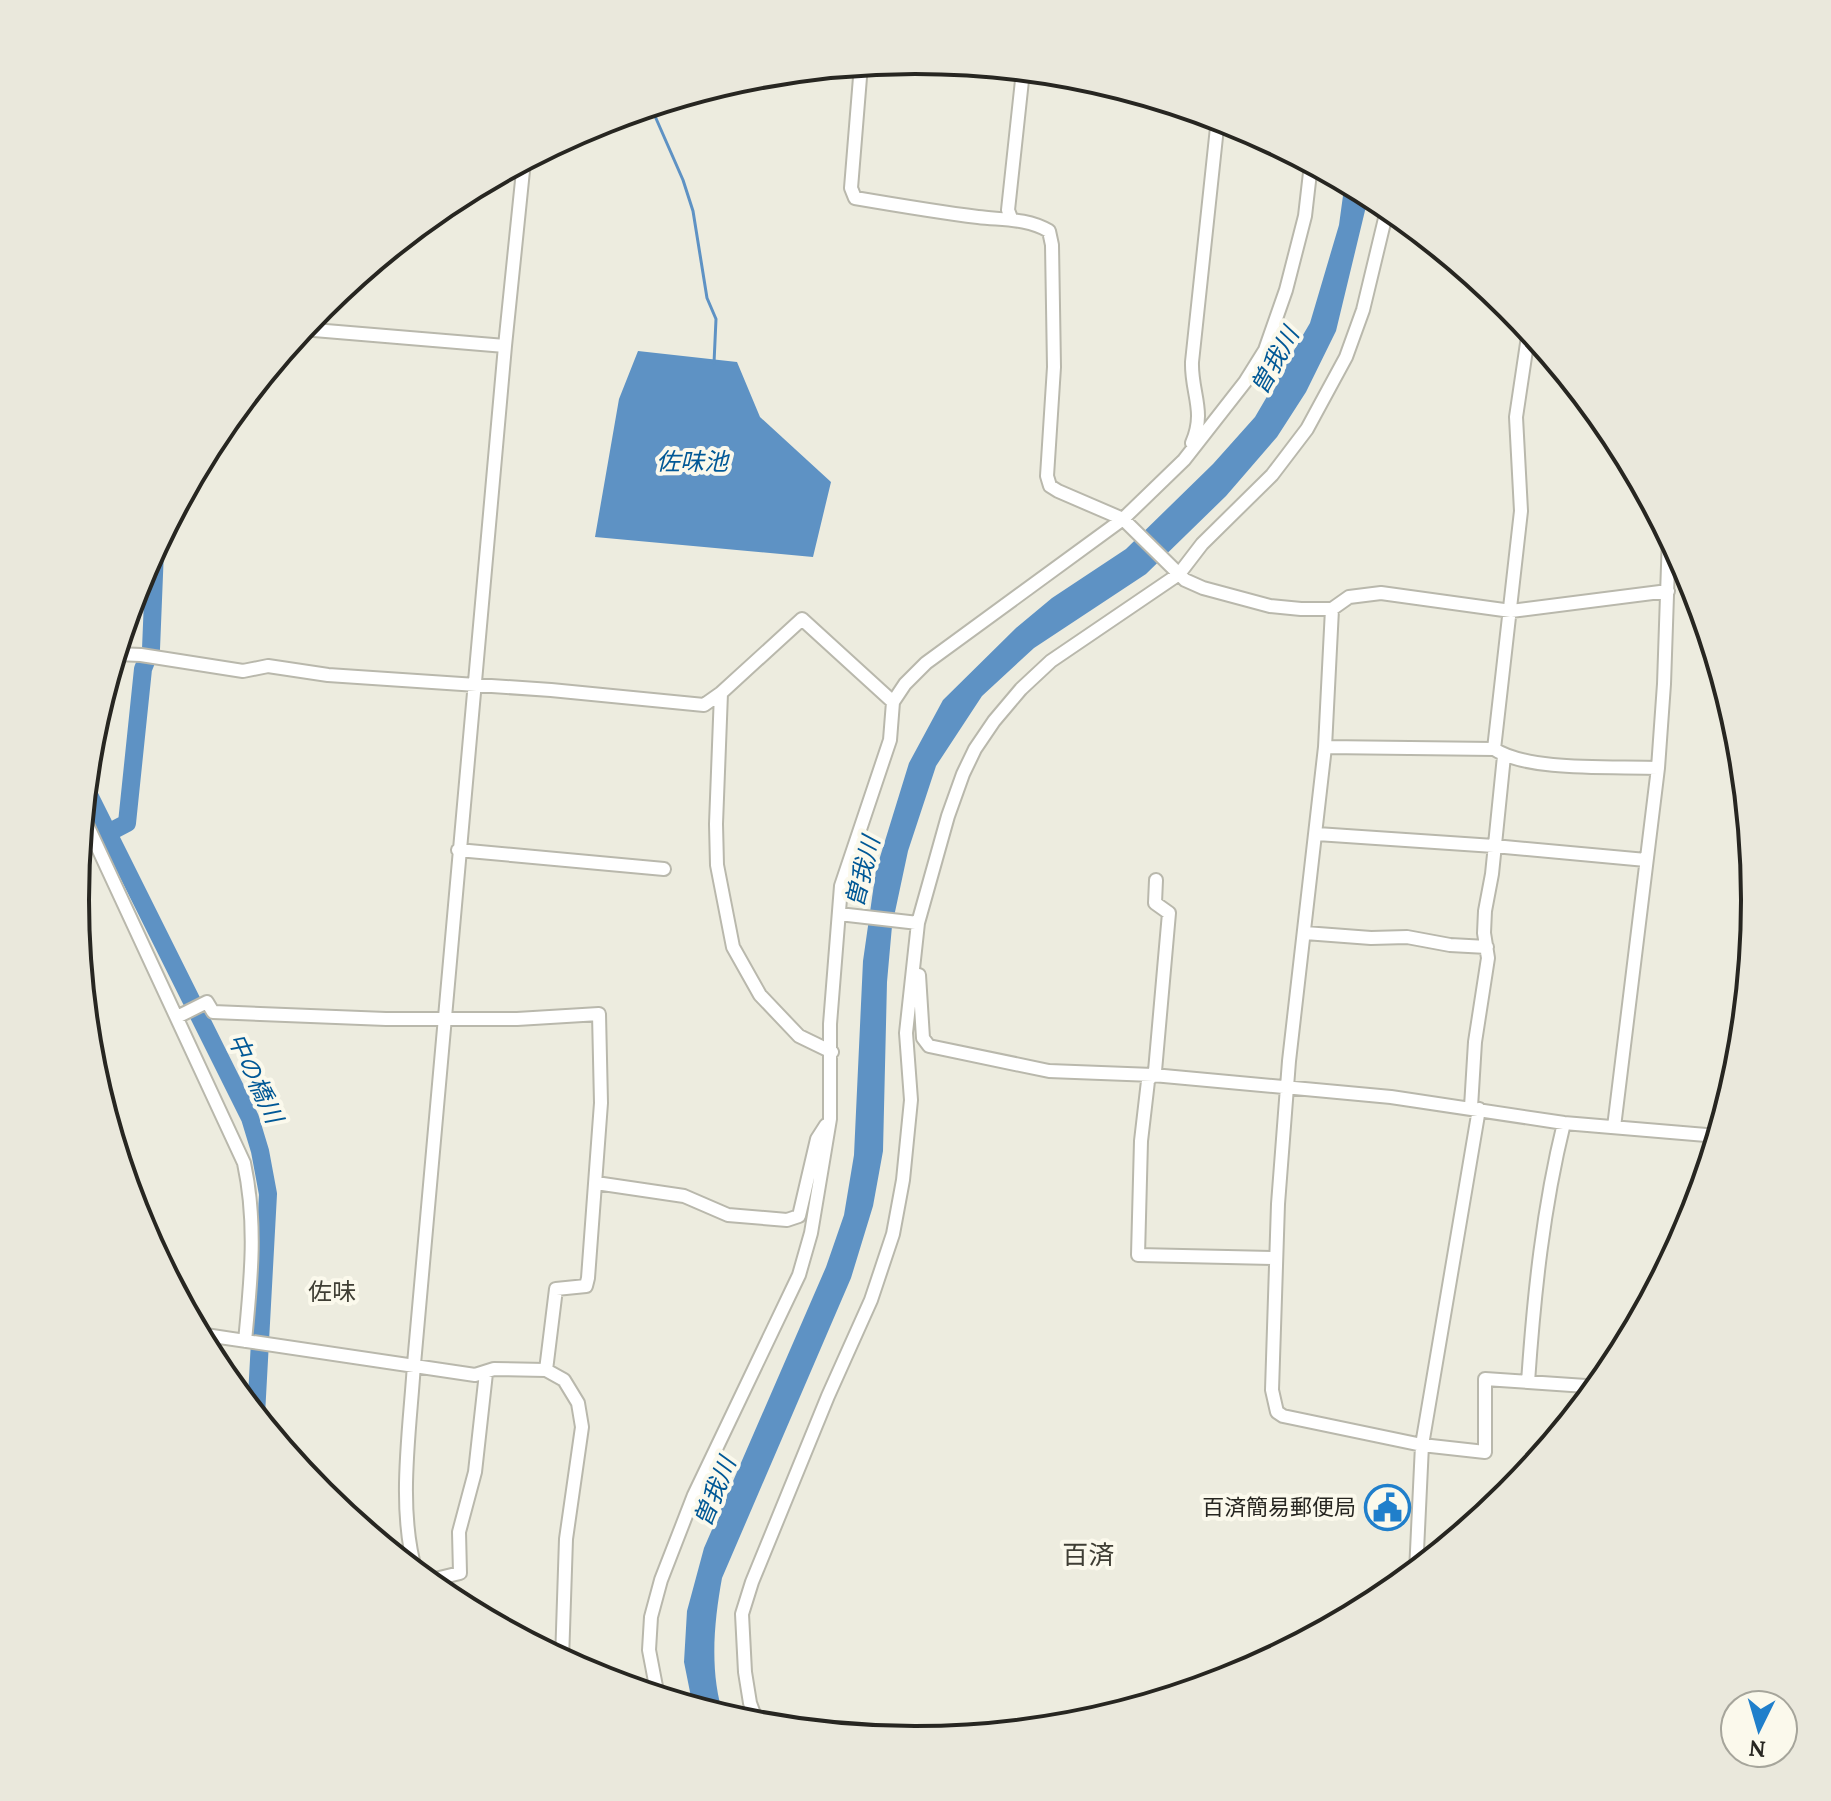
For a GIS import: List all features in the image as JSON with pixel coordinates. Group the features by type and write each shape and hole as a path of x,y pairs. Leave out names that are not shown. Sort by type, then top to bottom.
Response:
{"street":[{"path":"860,76 851,188 855,198 977,217 1011,218 1049,231 1052,245 1054,367 1047,476 1050,486 1125,520 1185,580 1270,606 1301,609 1332,609 1349,597 1381,593 1511,611 1668,591"},
{"path":"1011,218 1008,210 1022,81"},
{"path":"1184,460 1199,422 1191,375 1217,131"},
{"path":"411,1555 406,1513 414,1364 473,685 523,174"},
{"path":"655,1684 649,1650 651,1617 661,1580 702,1479 799,1275 811,1233 830,1119 830,1024 843,914 841,886 890,740 893,702 905,684 938,653 1125,520 1184,460 1245,382 1265,350 1286,290 1305,216 1310,175"},
{"path":"1385,220 1359,322 1346,357 1322,405 1272,475 1175,571 1051,661 1021,689 975,749 948,816 915,922 923,1038 929,1046 1049,1071 1153,1075 1391,1097 1564,1123 1708,1135"},
{"path":"318,330 505,346"},
{"path":"1417,1558 1422,1445 1475,1108 1475,1042 1488,958 1485,911 1494,846 1499,752 1521,511 1516,417 1527,345"},
{"path":"1614,1127 1658,768 1669,561"},
{"path":"1332,609 1325,747 1287,1089 1275,1258 1272,1390 1277,1412 1283,1416 1422,1445 1485,1452 1485,1379 1584,1386"},
{"path":"127,654 243,671 268,666 328,675 704,705 802,619 893,702"},
{"path":"721,693 717,865 733,947 760,995 792,1029 799,1036 832,1052"},
{"path":"1325,747 1499,752 1555,765 1658,768"},
{"path":"1317,834 1646,860"},
{"path":"92,835 244,1163 253,1223 245,1341"},
{"path":"458,850 664,869"},
{"path":"1156,880 1155,903 1169,913 1153,1075 1148,1081 1141,1141 1138,1255 1275,1258"},
{"path":"843,914 915,922"},
{"path":"1305,933 1371,938 1407,937 1450,945 1487,947"},
{"path":"753,1711 745,1672 742,1614 752,1582 828,1396 871,1300 893,1234 903,1180 911,1100 906,1033 917,948"},
{"path":"178,1016 207,1002 213,1012 386,1019 517,1019 599,1014 601,1103 586,1286 556,1289 546,1370"},
{"path":"596,1183 684,1196 728,1215 787,1220 799,1216 817,1139 830,1119"},
{"path":"1528,1382 1533,1313 1551,1174 1564,1123"},
{"path":"214,1336 466,1374 486,1373 494,1369 546,1370 564,1380 578,1403 582,1427 566,1539 562,1648"},
{"path":"442,1577 460,1573 459,1532 477,1461 486,1373"}],"water":[{"path":"1343,194 1366,207 1336,331 1306,392 1277,437 1226,496 1146,574 1034,648 982,696 936,766 908,851 892,926 887,982 883,1151 873,1206 851,1278 722,1578 714,1648 720,1703 691,1696 684,1662 687,1611 704,1548 826,1267 844,1215 854,1155 863,961 876,870 909,763 943,700 1016,628 1052,598 1126,549 1213,464 1255,417 1310,323 1339,225"},
{"name":"佐味池","path":"638,351 737,362 760,417 831,482 813,557 595,537 619,399"}],"waterway":[{"path":"655,116 693,211 707,298 716,319 714,363"},
{"path":"106,834 127,823 143,669 151,649 154,580"},
{"name":"中の橋川","path":"95,807 250,1118 260,1151 268,1194 257,1400"}],"place":[{"name":"百済簡易郵便局","path":"1387,1507"}],"district":[{"name":"佐味","path":"332,1292"},
{"name":"百済","path":"1088,1555"}],"water label":[{"name":"曽我川","path":"1275,361"},
{"name":"曽我川","path":"863,872"},
{"name":"曽我川","path":"715,1492"}]}
